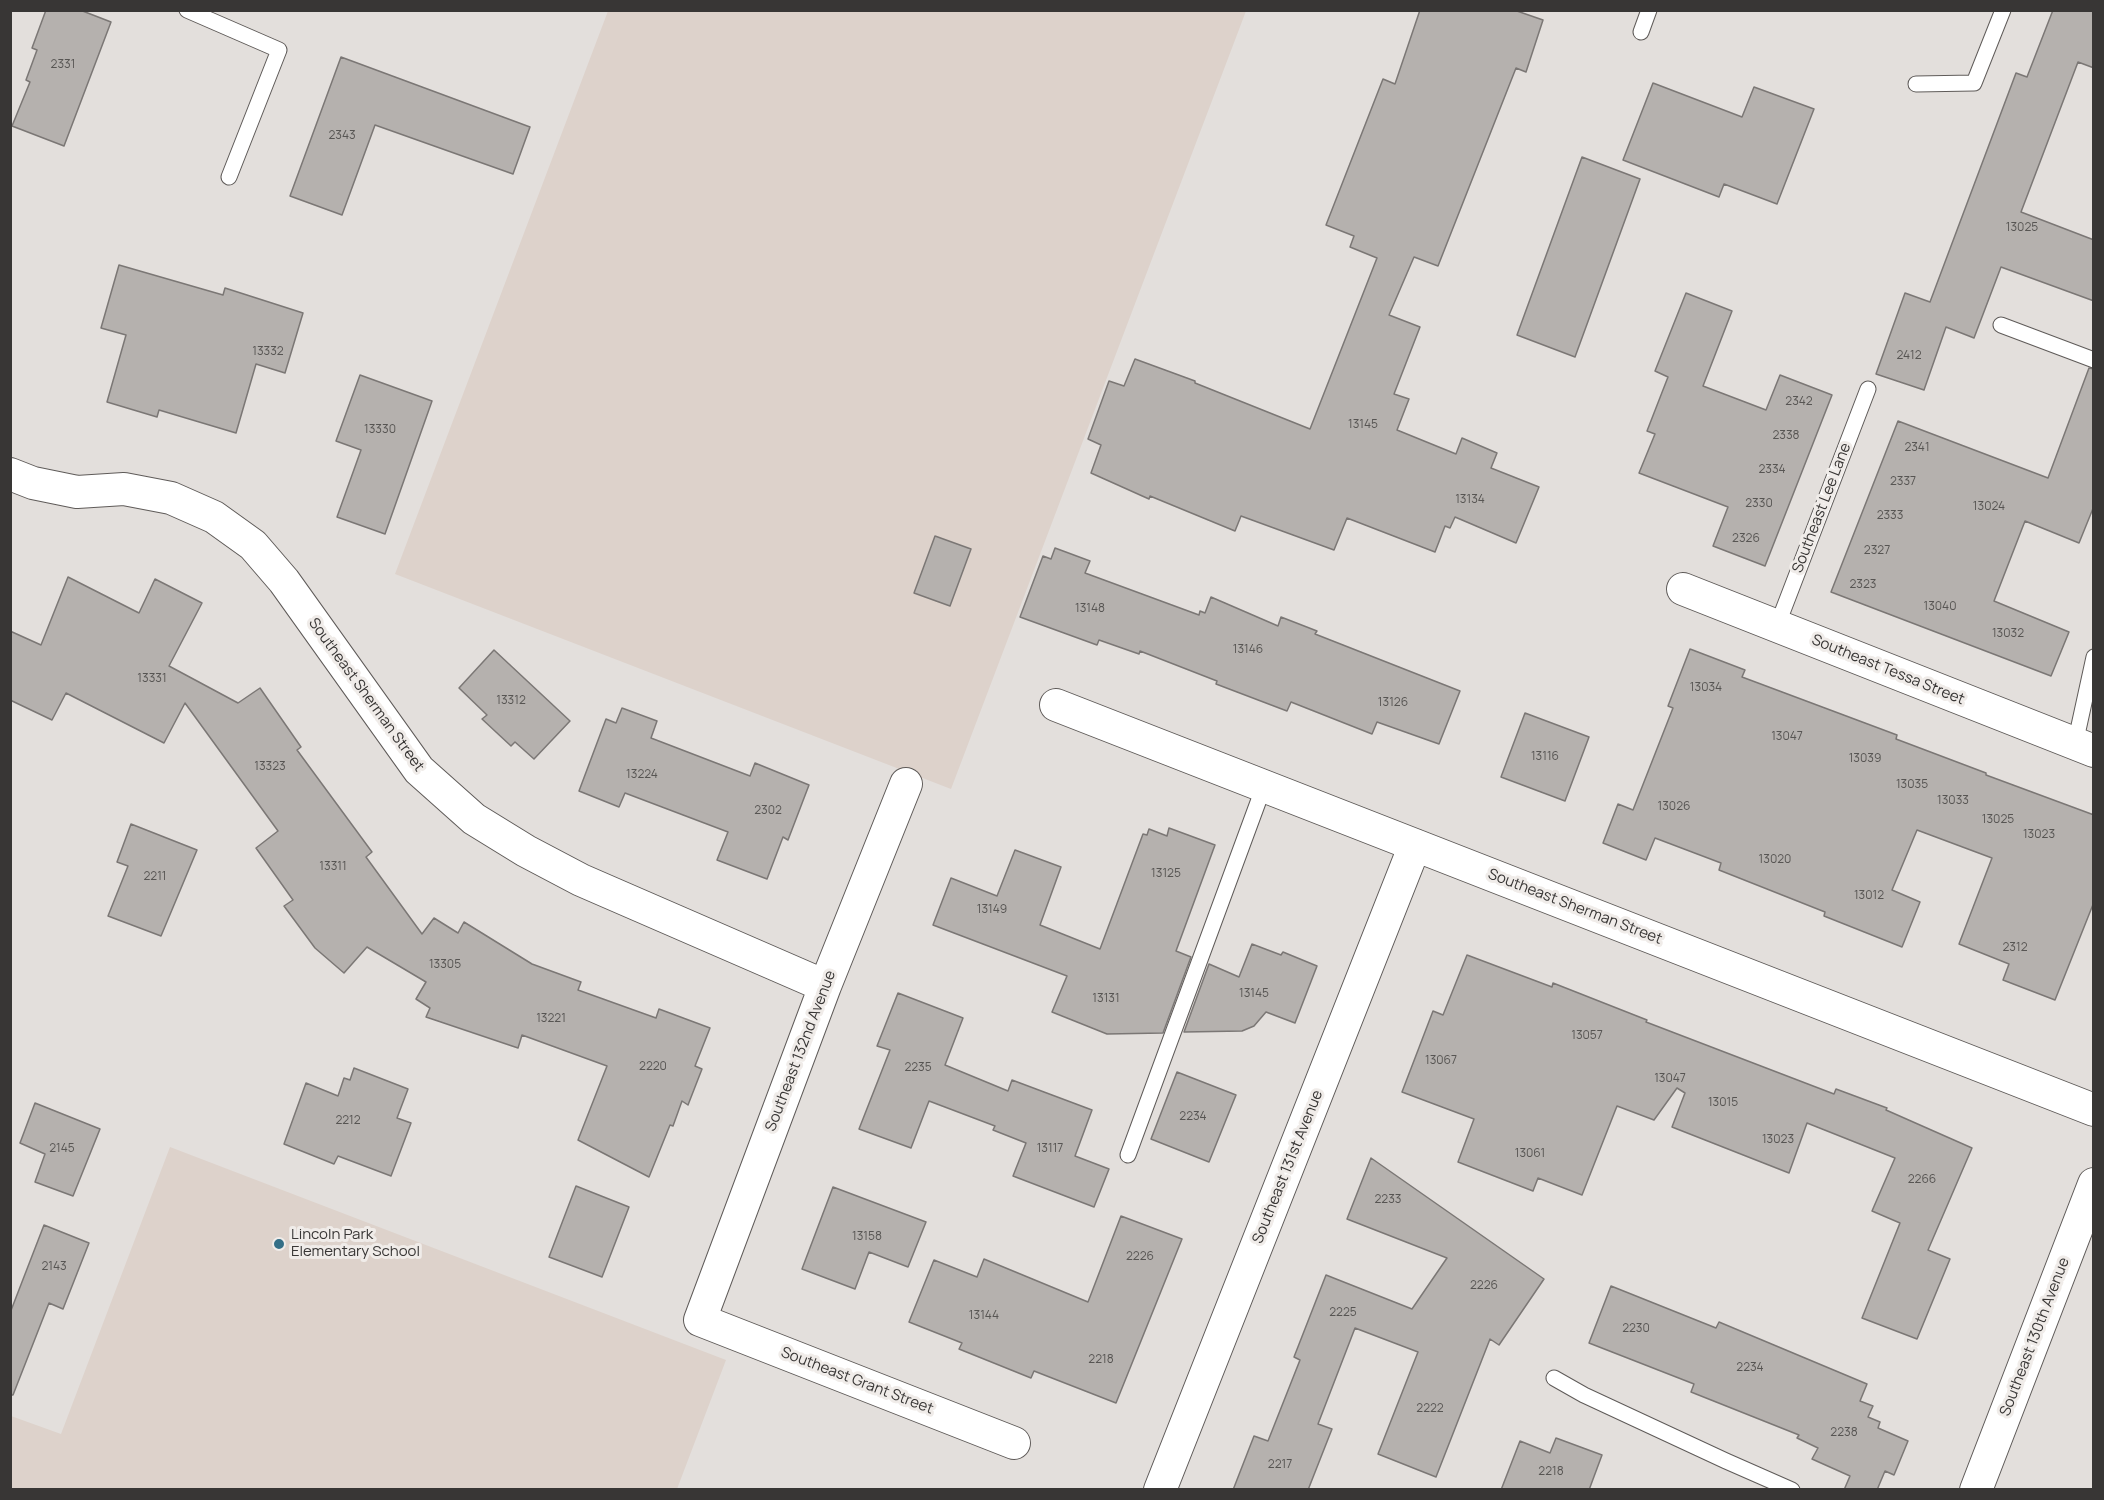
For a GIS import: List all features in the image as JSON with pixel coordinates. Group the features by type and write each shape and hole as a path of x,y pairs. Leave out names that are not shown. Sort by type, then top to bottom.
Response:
{"street":[{"name":"Southeast Sherman Street","path":"10,474 33,483 77,492 124,489 171,498 214,517 253,545 284,581 419,770 474,819 580,880 825,986"},
{"name":"Southeast Tessa Street","path":"1683,589 2084,748"},
{"name":"Southeast Sherman Street","path":"1056,705 2094,1110"},
{"name":"Southeast 132nd Avenue","path":"700,1320 825,986 906,783"},
{"name":"Southeast 131st Avenue","path":"1160,1490 1415,845"},
{"name":"Southeast 130th Avenue","path":"1976,1490 2094,1184"},
{"name":"Southeast Grant Street","path":"700,1320 1014,1443"}],"lane":[{"path":"187,10 279,50 229,177"},
{"path":"1641,32 1649,10"},
{"path":"1916,84 1974,83 2003,10"},
{"path":"2001,325 2094,360"},
{"name":"Southeast Lee Lane","path":"1777,626 1868,389"},
{"path":"2084,748 2094,657"},
{"path":"1128,1155 1264,786"},
{"path":"1554,1378 1665,1433 1791,1490"}],"shaded area":[{"path":"608,11 1246,11 951,789 395,574"},
{"name":"Lincoln Park Elementary School","path":"170,1147 726,1360 677,1489 11,1489 11,1416 61,1434"}],"building":[{"path":"46,10 80,10 111,22 64,146 12,126 30,82 26,80 37,50 32,48"},
{"path":"1420,10 1514,10 1543,20 1526,72 1516,68 1438,266 1414,257 1389,315 1420,327 1394,394 1409,399 1397,430 1456,454 1462,438 1497,453 1491,468 1539,487 1516,543 1455,517 1450,528 1445,526 1435,552 1347,518 1334,550 1241,516 1235,531 1150,496 1149,499 1091,473 1101,445 1088,439 1109,381 1124,386 1135,359 1195,381 1195,383 1310,429 1377,258 1350,247 1354,236 1326,225 1383,79 1395,84"},
{"path":"2053,10 2094,10 2094,68 2078,62 2021,212 2094,240 2094,301 2001,267 1974,338 1946,327 1924,390 1876,374 1905,293 1930,302 2016,73 2027,77"},
{"path":"341,57 530,127 513,174 375,125 342,215 290,196"},
{"path":"1653,83 1742,117 1754,87 1814,109 1777,204 1724,184 1719,197 1623,160"},
{"path":"1582,157 1640,179 1575,357 1517,335"},
{"path":"119,265 223,295 225,288 303,313 285,373 256,364 236,433 159,410 157,417 107,402 126,335 101,328"},
{"path":"1686,293 1732,311 1703,386 1766,410 1780,375 1832,395 1765,566 1713,546 1728,507 1639,473 1655,434 1647,431 1668,377 1655,371"},
{"path":"2089,368 2094,369 2094,506 2079,543 2025,521 1994,601 2069,632 2051,676 1831,592 1898,421 2048,478"},
{"path":"360,375 432,401 385,534 337,517 361,450 336,441"},
{"path":"935,536 971,549 950,606 914,593"},
{"path":"1055,548 1090,561 1085,573 1199,615 1200,611 1205,613 1211,597 1278,626 1281,617 1317,631 1315,634 1460,691 1439,744 1377,722 1372,734 1291,702 1287,711 1216,684 1217,681 1140,651 1139,654 1099,640 1097,645 1020,617 1043,556 1051,559"},
{"path":"68,577 139,613 155,579 202,603 169,666 238,703 260,688 301,747 297,750 372,852 366,857 422,934 434,918 458,933 464,922 532,964 581,982 578,990 656,1018 659,1009 710,1028 695,1066 702,1069 688,1105 682,1101 649,1177 578,1140 607,1066 522,1035 518,1048 426,1017 430,1008 416,999 426,982 367,947 344,973 315,948 284,906 293,900 256,848 278,831 185,703 164,743 66,693 52,720 10,700 10,631 41,645"},
{"path":"1690,649 1745,670 1742,677 1897,735 1896,739 2094,815 2094,902 2055,1000 2003,980 2009,964 1959,944 1992,858 1917,830 1892,890 1920,902 1902,947 1824,916 1825,912 1719,870 1721,863 1655,838 1646,860 1603,843 1618,804 1633,810 1673,708 1668,706"},
{"path":"494,650 570,721 534,759 515,742 511,746 482,719 487,715 459,688"},
{"path":"622,708 657,721 651,738 750,776 755,763 809,785 788,840 783,837 767,879 717,860 728,832 625,793 619,807 579,791 606,719 616,723"},
{"path":"1525,713 1589,737 1565,801 1501,777"},
{"path":"131,824 197,850 161,936 108,916 128,866 117,862"},
{"path":"1169,828 1215,845 1176,951 1191,957 1163,1033 1107,1034 1052,1012 1067,976 933,925 951,878 997,896 1015,850 1061,867 1040,925 1100,949 1143,834 1147,835 1149,829 1167,836"},
{"path":"1252,944 1281,955 1283,952 1317,966 1295,1023 1266,1012 1254,1026 1242,1031 1184,1032 1209,964 1239,977"},
{"path":"1467,955 1552,987 1553,983 1647,1020 1646,1022 1834,1094 1836,1089 1887,1108 1886,1110 1972,1148 1928,1250 1950,1259 1917,1339 1862,1318 1900,1223 1872,1211 1895,1158 1807,1123 1789,1173 1672,1127 1685,1093 1677,1088 1654,1120 1617,1106 1582,1195 1538,1178 1533,1191 1458,1162 1474,1119 1402,1092 1433,1011 1443,1015"},
{"path":"898,993 963,1018 945,1065 1008,1091 1012,1080 1092,1110 1075,1156 1109,1169 1094,1207 1013,1176 1026,1143 993,1130 995,1126 929,1101 911,1148 859,1129 890,1050 877,1046"},
{"path":"354,1068 408,1089 397,1118 411,1123 391,1176 338,1156 334,1164 284,1144 306,1083 338,1096 344,1078 350,1080"},
{"path":"1177,1072 1236,1095 1209,1162 1151,1139"},
{"path":"35,1103 100,1129 73,1196 35,1182 45,1154 20,1143"},
{"path":"1371,1158 1544,1279 1499,1345 1490,1339 1436,1477 1378,1454 1418,1352 1355,1328 1318,1424 1332,1429 1308,1490 1233,1490 1254,1436 1268,1441 1300,1360 1294,1357 1326,1275 1412,1309 1447,1258 1347,1219"},
{"path":"576,1186 629,1207 602,1277 549,1257"},
{"path":"833,1187 926,1222 908,1267 869,1252 855,1289 802,1269"},
{"path":"1121,1216 1182,1239 1116,1403 1034,1371 1031,1378 959,1349 962,1343 909,1322 934,1260 977,1277 984,1259 1088,1302"},
{"path":"44,1225 89,1243 63,1309 49,1303 13,1395 10,1395 10,1313"},
{"path":"1611,1286 1716,1328 1719,1322 1867,1384 1860,1401 1873,1406 1868,1417 1880,1422 1878,1428 1908,1441 1894,1475 1885,1471 1877,1490 1844,1490 1850,1476 1812,1459 1818,1448 1797,1438 1799,1435 1691,1392 1694,1384 1589,1343"},
{"path":"1556,1438 1602,1455 1589,1490 1501,1490 1520,1441 1550,1453"}],"place":[{"name":"Lincoln Park Elementary School","path":"279,1244"}]}
